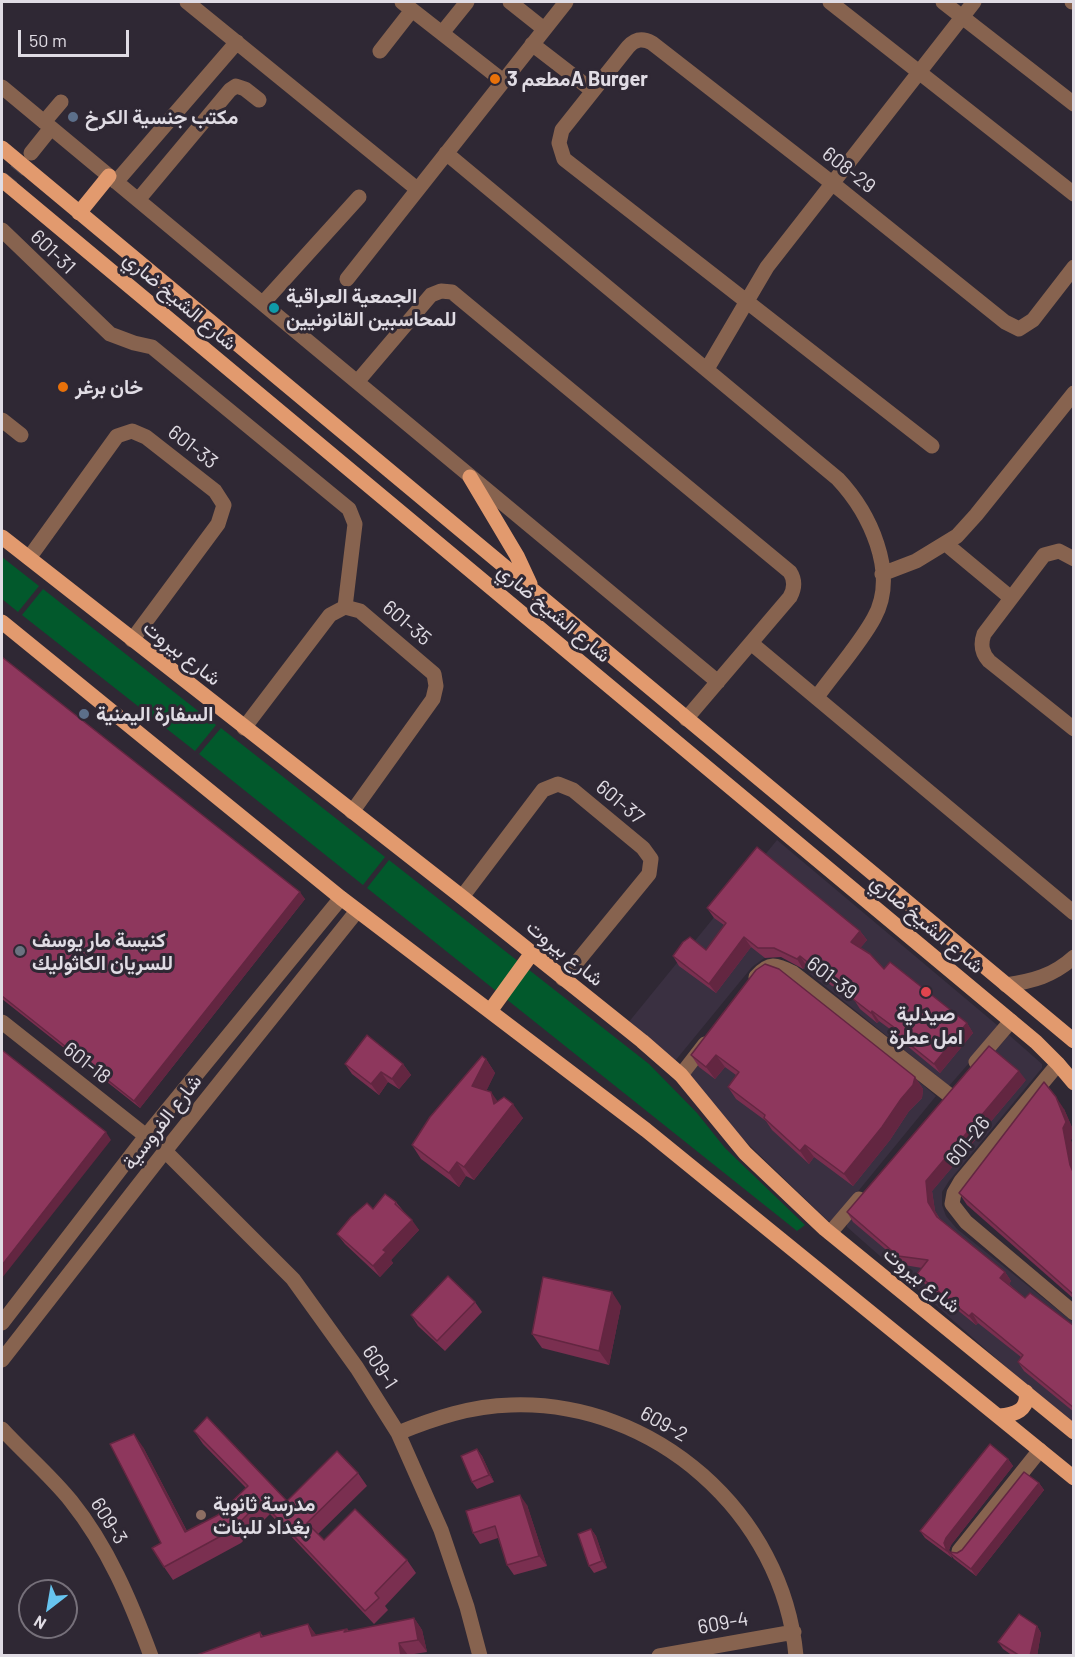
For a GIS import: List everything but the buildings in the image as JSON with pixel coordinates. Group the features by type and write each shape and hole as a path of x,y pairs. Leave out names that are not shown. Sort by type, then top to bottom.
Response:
{"main road":[{"name":"شارع الشيخ ضاري","path":"2,148 1074,1041"},
{"path":"79,213 113,179"},
{"name":"شارع الشيخ ضاري","path":"2,180 1011,1022 1059,1064 1074,1083"},
{"path":"470,477 517,556 532,590"},
{"name":"شارع بيروت","path":"2,537 462,897 681,1075 745,1153 830,1233 1074,1432"},
{"path":"2,622 357,911 646,1130 1074,1478"},
{"path":"490,1011 532,953"},
{"path":"999,1416 1020,1412 1027,1400 1026,1392"}],"street":[{"path":"187,2 417,189"},
{"path":"442,33 467,2"},
{"path":"510,2 544,29"},
{"path":"346,279 566,2"},
{"path":"830,2 1074,194"},
{"path":"943,2 1074,104"},
{"path":"707,369 774,257 974,2"},
{"path":"380,51 407,6 503,81"},
{"name":"608-29","path":"593,91 632,43 642,40 652,43 1005,322 1019,329 1033,320 1069,283"},
{"path":"113,179 237,42"},
{"path":"532,44 593,91 562,130 559,143 564,159 932,446"},
{"path":"138,200 230,90 236,86 245,88 260,100"},
{"path":"2,87 718,682"},
{"path":"31,153 61,102"},
{"path":"446,153 838,479 861,506 880,556 881,597 874,619 817,697"},
{"path":"262,303 359,198"},
{"name":"601-31","path":"2,230 110,334 152,347 349,509 356,524 345,607"},
{"path":"1069,283 1074,267"},
{"path":"357,382 431,296 441,291 452,292 790,572 794,582 793,592 686,719"},
{"path":"882,574 916,561 946,544 967,526 1074,393"},
{"path":"2,420 21,435"},
{"name":"601-33","path":"29,558 117,436 132,431 146,437 216,491 224,505 218,524 132,640"},
{"path":"946,544 1011,598"},
{"path":"1074,559 1059,551 1044,555 984,634 981,646 985,657 1074,729"},
{"path":"244,728 330,615 345,607"},
{"name":"601-35","path":"345,607 360,611 434,674 436,686 433,699 352,812"},
{"path":"751,643 1074,913"},
{"name":"601-37","path":"462,897 543,790 558,784 573,790 643,848 651,858 649,874 563,979"},
{"name":"شارع الفروسية","path":"2,1323 146,1136 341,898"},
{"name":"شارع الفروسية","path":"2,1360 357,911"},
{"path":"1006,985 1044,978 1062,968 1074,957"},
{"name":"601-39","path":"750,985 763,969 772,965 793,973 949,1095"},
{"name":"601-18","path":"2,1022 146,1136"},
{"path":"970,1071 1011,1022"},
{"path":"681,1075 716,1030"},
{"path":"216,1052 233,1067"},
{"name":"601-26","path":"1059,1064 961,1181 954,1193 952,1204 966,1222 1074,1313"},
{"name":"609-1","path":"165,1151 293,1279 357,1368 398,1433 441,1530 480,1656"},
{"path":"830,1233 867,1190"},
{"name":"609-2","path":"398,1433 444,1415 472,1408 512,1404 551,1406 590,1413 637,1431 663,1444 696,1467 724,1494 749,1525 769,1559 784,1596 794,1632 796,1656"},
{"name":"609-3","path":"2,1429 71,1501 98,1540 120,1580 151,1656"},
{"path":"959,1551 1040,1450"},
{"name":"609-4","path":"658,1656 794,1632"}],"shaded area":[{"path":"777,840 997,1025 997,1031 949,1086 794,961 781,955 767,956 752,967 675,1061 628,1023"},
{"path":"783,967 936,1096 833,1222 828,1221 745,1141 682,1070"},
{"path":"1009,1035 1042,1064 1042,1068 949,1181 942,1192 942,1205 946,1216 957,1229 1073,1322 1073,1426 847,1227 847,1220"}],"green space":[{"path":"2,557 39,586 18,612 2,599"},
{"path":"43,589 216,725 195,751 22,615"},
{"path":"221,728 385,857 363,885 199,754"},
{"path":"389,860 649,1064 697,1113 725,1148 805,1225 797,1231 367,888"}],"tunnel":[{"path":"2,189 30,154"}],"place":[{"name":"مطعم 3A Burger","path":"495,79"},
{"name":"مكتب جنسية الكرخ","path":"73,117"},
{"name":"الجمعية العراقية للمحاسبين القانونيين","path":"274,308"},
{"name":"خان برغر","path":"63,387"},
{"name":"السفارة اليمنية","path":"84,714"},
{"name":"كنيسة مار يوسف للسريان الكاثوليك","path":"20,951"},
{"name":"صيدلية امل عطرة","path":"926,992"},
{"name":"مدرسة ثانوية بغداد للبنات","path":"201,1515"}]}
